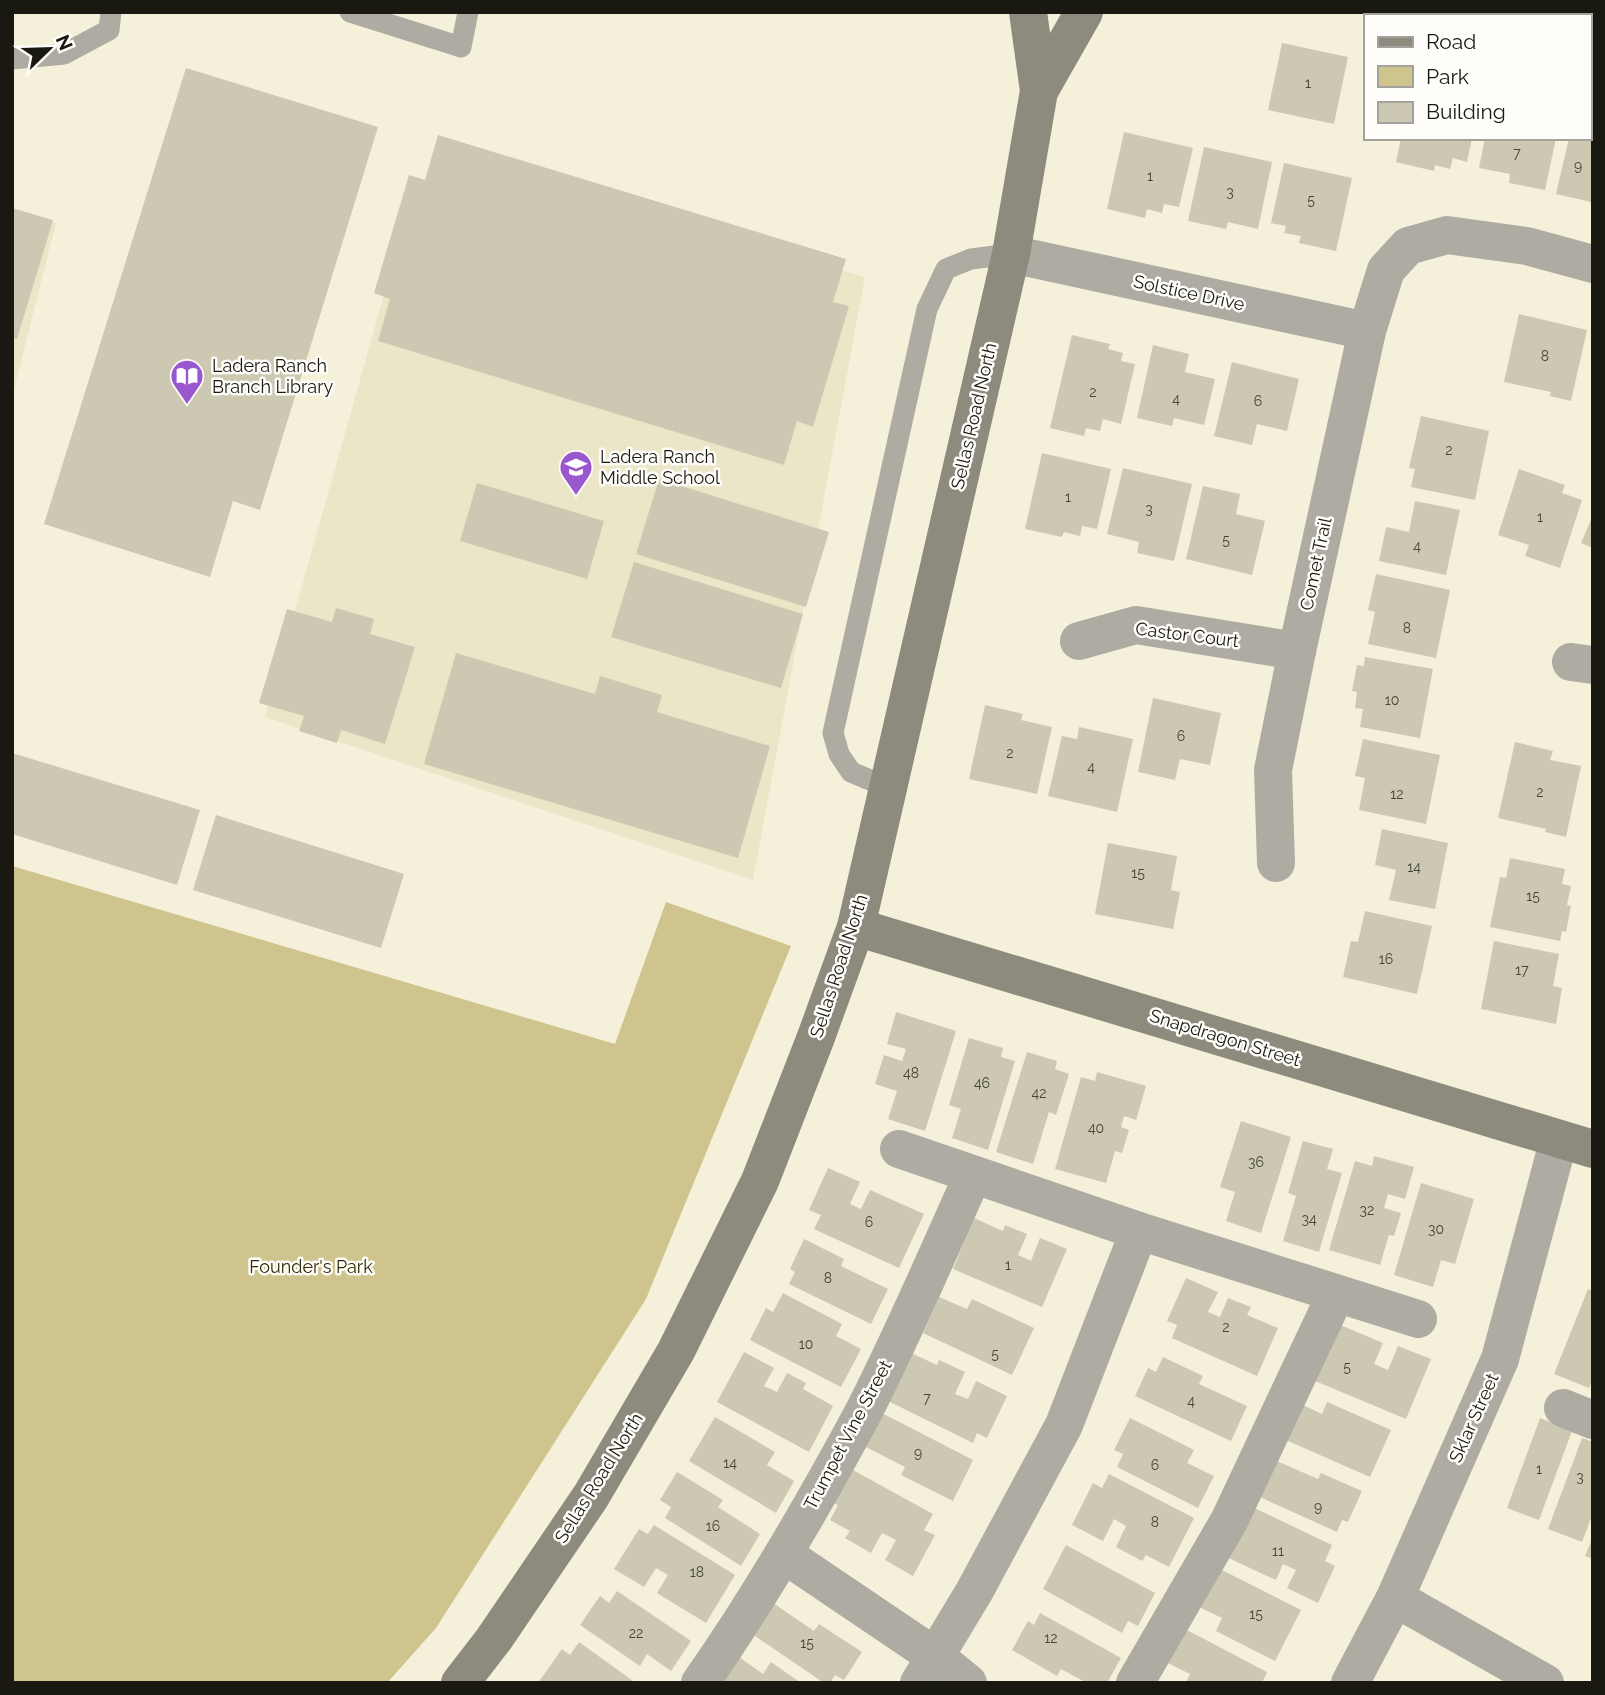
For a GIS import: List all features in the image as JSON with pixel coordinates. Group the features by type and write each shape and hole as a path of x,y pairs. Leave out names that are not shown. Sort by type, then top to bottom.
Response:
{"street":[{"name":"Sellas Road North","path":"460,1683 494,1639 591,1496 676,1351 760,1181 856,927 1011,254 1039,91 1028,12"},
{"name":"Sellas Road North","path":"1039,91 1084,12"},
{"name":"Comet Trail","path":"1276,863 1273,770 1367,331 1386,270 1408,246 1447,235 1527,246 1593,264"},
{"name":"Solstice Drive","path":"1011,254 1367,331"},
{"name":"Castor Court","path":"1079,642 1136,625 1297,651"},
{"name":"Snapdragon Street","path":"856,927 1576,1144"},
{"name":"Sklar Street","path":"1350,1683 1395,1598 1500,1360 1576,1144"},
{"path":"899,1149 1139,1231 1418,1319"},
{"name":"Trumpet Vine Street","path":"700,1683 785,1555 863,1411 917,1301 972,1175"},
{"path":"927,1670 974,1592 1064,1425 1139,1231"},
{"path":"1135,1683 1229,1521 1336,1294"},
{"path":"785,1555 927,1670 968,1683"},
{"path":"1395,1598 1545,1683"}],"lane":[{"path":"12,59 64,54 109,30 111,12"},
{"path":"350,12 461,47 468,12"},
{"path":"889,788 851,772 839,754 833,733 927,309 946,268 971,260 1011,254"}],"shaded area":[{"name":"Ladera Ranch Middle School","path":"450,154 865,277 753,880 265,717 401,234"},
{"path":"12,210 56,223 12,398"}],"green space":[{"name":"Founder's Park","path":"12,866 615,1044 666,902 791,946 646,1299 436,1628 387,1683 12,1683"}],"building":[{"path":"1282,43 1348,57 1334,124 1268,110"},
{"name":"Ladera Ranch Branch Library","path":"186,68 378,127 260,510 233,501 210,577 44,524"},
{"path":"1593,125 1591,202 1556,194 1569,140 1591,140"},
{"path":"1124,132 1193,148 1179,207 1164,204 1162,213 1147,209 1145,218 1107,209"},
{"path":"438,135 846,259 833,302 849,306 813,427 797,421 784,465 378,341 390,299 374,293 409,175 425,180"},
{"path":"1401,140 1472,140 1467,162 1453,158 1450,169 1435,165 1434,171 1396,162"},
{"path":"1485,140 1556,140 1545,190 1509,183 1510,174 1479,168"},
{"path":"1204,147 1272,162 1258,229 1228,222 1226,229 1188,221"},
{"path":"1284,163 1352,178 1336,251 1299,243 1301,236 1284,233 1286,226 1271,223"},
{"path":"12,208 53,220 17,339 12,338"},
{"path":"1519,314 1587,330 1571,401 1550,396 1551,392 1504,382"},
{"path":"1072,335 1110,344 1108,349 1123,353 1121,361 1135,364 1121,424 1103,419 1100,431 1086,428 1084,436 1050,428"},
{"path":"1153,345 1189,354 1185,372 1215,379 1204,425 1174,418 1172,426 1137,418"},
{"path":"1232,362 1299,379 1287,431 1257,424 1252,445 1214,436"},
{"path":"1421,416 1489,431 1475,500 1411,487 1415,469 1409,468"},
{"path":"1042,453 1111,469 1097,529 1082,526 1080,536 1064,532 1062,537 1025,529"},
{"path":"1123,468 1192,484 1174,561 1137,553 1139,542 1107,534"},
{"path":"1519,469 1565,485 1562,493 1582,500 1560,568 1525,556 1529,545 1498,535"},
{"path":"659,479 829,532 806,607 636,554"},
{"path":"477,483 604,521 587,579 460,541"},
{"path":"1203,486 1240,494 1236,514 1265,521 1252,575 1186,559"},
{"path":"1415,501 1460,510 1446,575 1379,561 1386,527 1409,532"},
{"path":"1593,515 1593,548 1581,543"},
{"path":"634,562 803,614 781,688 611,637"},
{"path":"1376,574 1450,590 1436,658 1368,644 1375,612 1368,610"},
{"path":"336,608 374,619 370,634 415,647 385,744 341,730 337,743 299,731 304,716 259,703 287,609 332,622"},
{"path":"456,653 595,694 600,676 662,695 657,712 770,746 738,858 424,764"},
{"path":"1365,657 1433,669 1420,738 1360,727 1363,709 1355,708 1357,692 1352,691 1357,665 1364,666"},
{"path":"1153,698 1221,713 1210,765 1180,759 1175,780 1138,772"},
{"path":"985,705 1023,714 1021,720 1052,727 1037,794 969,779"},
{"path":"1079,727 1133,739 1117,812 1048,796 1062,736 1077,739"},
{"path":"1363,739 1440,755 1426,824 1359,810 1365,778 1355,776"},
{"path":"1515,742 1553,751 1550,760 1581,766 1566,837 1545,832 1546,829 1498,818"},
{"path":"12,753 200,810 177,885 12,834"},
{"path":"216,815 404,874 381,948 193,890"},
{"path":"1382,829 1448,843 1435,909 1389,900 1396,870 1375,865"},
{"path":"1108,843 1177,856 1171,890 1180,892 1173,929 1095,914"},
{"path":"1510,858 1565,869 1562,884 1571,886 1567,905 1571,906 1566,932 1562,931 1560,941 1490,927 1500,877 1506,878"},
{"path":"1365,911 1432,926 1417,994 1343,977 1351,941 1358,942"},
{"path":"1494,941 1559,954 1553,986 1562,988 1556,1024 1481,1009"},
{"path":"896,1012 956,1031 925,1131 888,1119 897,1091 875,1084 884,1055 902,1061 906,1049 887,1044"},
{"path":"969,1038 1003,1048 1001,1057 1015,1061 988,1150 952,1138 961,1109 949,1105"},
{"path":"1027,1052 1057,1061 1055,1069 1069,1074 1056,1115 1049,1112 1033,1164 996,1152"},
{"path":"1097,1072 1146,1086 1136,1120 1124,1116 1121,1127 1129,1130 1122,1153 1115,1151 1106,1183 1055,1169 1081,1077 1095,1081"},
{"path":"1241,1121 1291,1137 1261,1233 1226,1221 1235,1192 1220,1187"},
{"path":"1303,1141 1333,1149 1327,1169 1342,1173 1319,1252 1283,1241 1296,1196 1288,1193"},
{"path":"1374,1156 1414,1167 1405,1199 1388,1194 1384,1208 1401,1213 1394,1236 1389,1235 1380,1265 1329,1250 1355,1161 1372,1166"},
{"path":"828,1168 860,1182 850,1204 861,1209 870,1190 924,1214 899,1268 814,1229 821,1215 809,1210"},
{"path":"1421,1183 1474,1199 1455,1264 1441,1260 1433,1287 1394,1275"},
{"path":"974,1218 1003,1231 1005,1225 1027,1234 1018,1255 1031,1261 1040,1238 1067,1249 1042,1307 953,1269"},
{"path":"804,1239 844,1259 841,1266 888,1289 871,1324 789,1284 795,1272 790,1269"},
{"path":"1186,1278 1218,1292 1208,1312 1220,1317 1228,1298 1251,1307 1247,1315 1278,1328 1257,1376 1172,1338 1177,1325 1167,1321"},
{"path":"1588,1289 1593,1291 1593,1378 1589,1388 1554,1374"},
{"path":"783,1293 842,1324 836,1336 861,1349 841,1387 750,1340 766,1308 773,1312"},
{"path":"939,1297 967,1309 972,1299 1034,1328 1012,1375 923,1333"},
{"path":"1331,1321 1383,1343 1374,1364 1388,1370 1398,1346 1431,1359 1406,1419 1308,1378"},
{"path":"744,1352 774,1368 764,1386 777,1392 787,1373 806,1383 803,1389 833,1406 809,1452 717,1402"},
{"path":"911,1353 937,1365 939,1360 965,1372 955,1394 968,1399 976,1381 1007,1396 987,1438 977,1433 973,1443 888,1401"},
{"path":"1163,1357 1203,1376 1199,1384 1247,1406 1231,1441 1135,1396 1148,1368 1156,1372"},
{"path":"1294,1401 1322,1414 1327,1402 1391,1430 1370,1477 1279,1437"},
{"path":"880,1412 973,1460 953,1501 901,1475 905,1467 864,1446"},
{"path":"715,1417 775,1452 767,1465 794,1481 776,1513 689,1461"},
{"path":"1130,1418 1194,1450 1187,1463 1214,1476 1198,1508 1117,1467 1123,1454 1114,1450"},
{"path":"1540,1418 1572,1431 1539,1520 1507,1508"},
{"path":"1582,1438 1593,1442 1593,1513 1582,1542 1548,1529"},
{"path":"1270,1458 1318,1479 1321,1473 1362,1491 1348,1522 1342,1520 1337,1532 1253,1494"},
{"path":"851,1469 933,1514 924,1530 935,1535 913,1576 885,1560 896,1540 882,1533 871,1553 845,1538 850,1531 830,1520 838,1505 833,1503"},
{"path":"677,1472 723,1500 718,1507 760,1534 741,1566 665,1518 671,1507 660,1500"},
{"path":"1109,1474 1194,1518 1169,1567 1146,1555 1142,1561 1116,1547 1126,1526 1114,1519 1103,1541 1072,1525 1093,1483 1102,1488"},
{"path":"1248,1505 1332,1545 1325,1561 1335,1566 1318,1603 1287,1588 1296,1570 1283,1564 1276,1580 1224,1556"},
{"path":"654,1525 735,1575 706,1623 657,1593 668,1575 656,1568 644,1587 614,1569 639,1529 648,1534"},
{"path":"1593,1537 1593,1559 1585,1556"},
{"path":"1066,1545 1155,1593 1138,1626 1128,1621 1122,1633 1043,1589"},
{"path":"1216,1567 1301,1610 1275,1661 1216,1631 1222,1618 1197,1606"},
{"path":"617,1591 691,1641 671,1671 647,1654 640,1666 580,1625 600,1596 609,1603"},
{"path":"773,1603 814,1631 819,1624 862,1652 844,1680 835,1675 830,1683 824,1683 752,1634"},
{"path":"1040,1613 1121,1658 1107,1683 1087,1683 1061,1669 1057,1676 1012,1650 1028,1621 1034,1625"},
{"path":"1185,1629 1267,1672 1262,1683 1186,1683 1190,1674 1168,1663"},
{"path":"579,1642 636,1683 538,1683 562,1649 570,1655"},
{"path":"739,1657 763,1674 771,1662 801,1683 721,1683"}],"place":[{"name":"Ladera Ranch Branch Library","path":"187,406"},
{"name":"Ladera Ranch Middle School","path":"576,497"}]}
